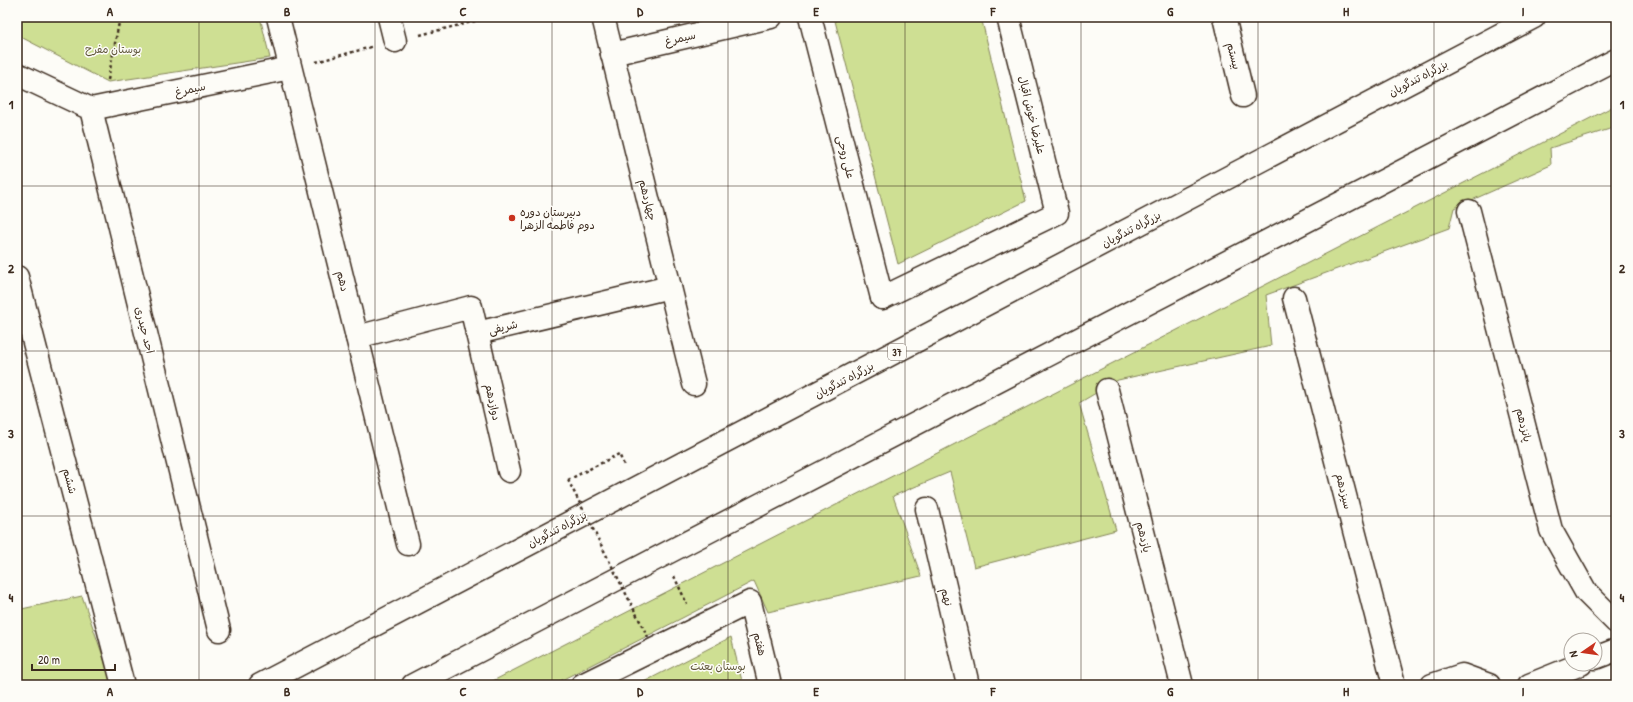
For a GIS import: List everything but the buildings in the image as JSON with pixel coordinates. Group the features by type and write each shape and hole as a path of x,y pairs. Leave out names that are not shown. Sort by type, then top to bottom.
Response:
{"main road":[{"name":"دهم","path":"278,17 408,544"},
{"path":"389,17 395,41"},
{"name":"چهاردهم","path":"603,17 694,384"},
{"name":"سیمرغ","path":"612,54 771,17"},
{"name":"علی روحی","path":"810,17 882,298 1057,213"},
{"name":"علیرضا خوش اقبال","path":"1008,17 1057,213"},
{"name":"بیستم","path":"1224,17 1243,96"},
{"name":"بزرگراه تندگویان","path":"260,685 1534,17"},
{"path":"413,685 663,553 822,473 1616,60"},
{"name":"سیمرغ","path":"91,109 290,68"},
{"path":"17,74 91,109"},
{"name":"احد حیدری","path":"91,109 219,630"},
{"name":"پانزدهم","path":"1469,210 1551,530 1586,592 1616,622"},
{"name":"ششم","path":"17,277 123,685"},
{"name":"شریفی","path":"357,337 471,307 477,333 670,287"},
{"name":"سیزدهم","path":"1294,298 1394,685"},
{"name":"دوازدهم","path":"477,333 509,471"},
{"name":"یازدهم","path":"1107,390 1182,685"},
{"name":"نهم","path":"927,509 968,685"},
{"name":"هفتم","path":"582,685 750,602 770,685"},
{"path":"1603,655 1616,650"},
{"path":"1529,685 1563,671"},
{"path":"1432,685 1463,680 1489,685"}],"path":[{"path":"108,82 120,17"},
{"path":"619,454 568,480 650,639"},
{"path":"663,553 689,607"}],"green space":[{"name":"بوستان مفرح","path":"17,17 260,17 270,58 108,82 17,35"},
{"path":"834,17 981,17 1026,201 898,264"},
{"path":"1616,105 1616,127 1550,148 1551,165 1454,208 1449,228 1266,295 1271,346 1118,380 1079,403 1116,530 974,567 950,472 893,496 921,576 768,612 754,581 552,685 485,685"},
{"path":"82,596 113,685 17,685 17,610"},
{"name":"بوستان بعثت","path":"731,637 743,685 638,685"}],"place":[{"name":"دبیرستان دوره دوم فاطمه الزهرا","path":"512,218"}]}
